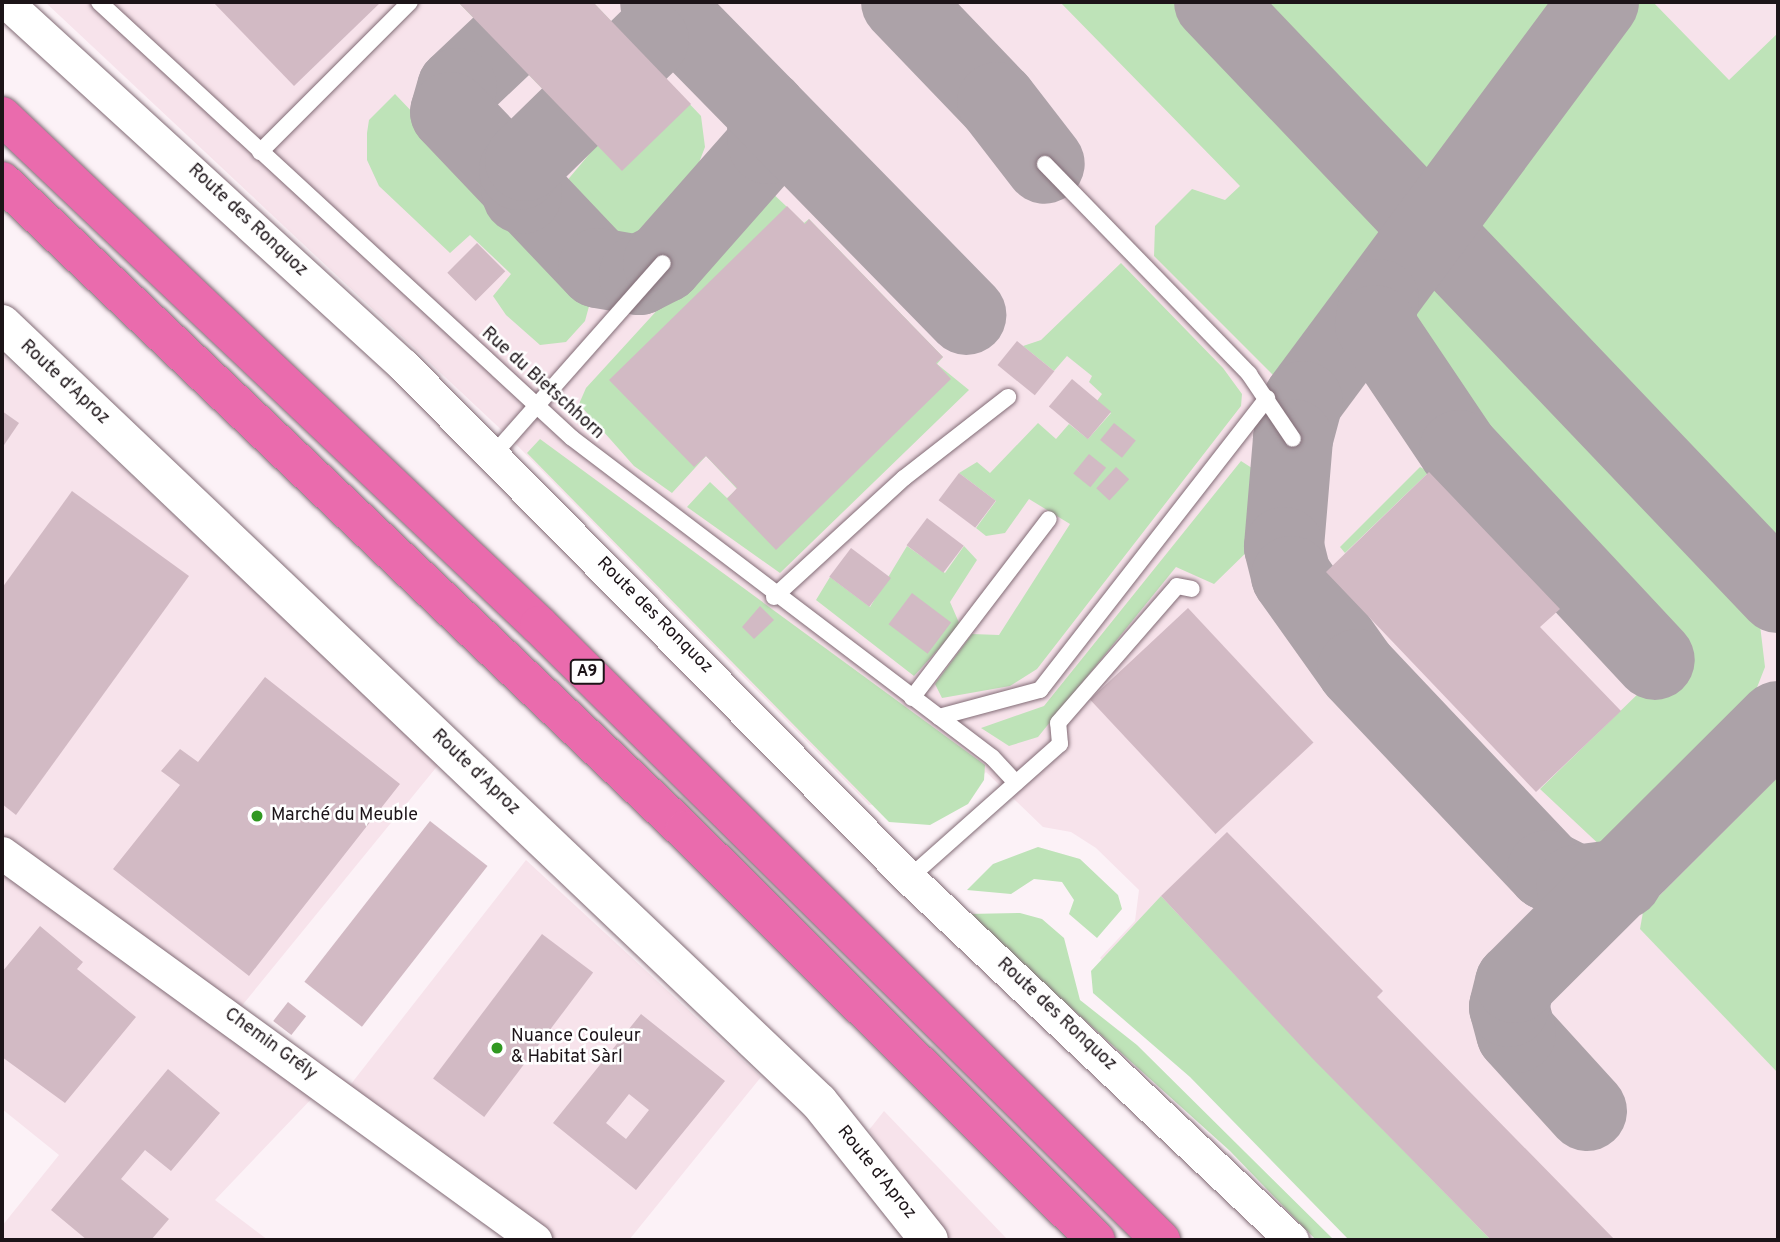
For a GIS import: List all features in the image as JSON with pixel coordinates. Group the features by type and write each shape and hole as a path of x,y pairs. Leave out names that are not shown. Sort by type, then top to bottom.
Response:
{"highway":[{"name":"A9","path":"2,116 578,663 1161,1240"},
{"name":"A9","path":"2,181 674,821 1096,1240"}],"street":[{"name":"Route des Ronquoz","path":"6,2 493,455 909,878 1292,1240"},
{"name":"Route d'Aproz","path":"2,324 818,1102 929,1240"},
{"name":"Chemin Grély","path":"2,853 535,1240"}],"lane":[{"path":"260,152 410,2"},
{"name":"Rue du Bietschhorn","path":"108,4 260,152 536,407 774,597 1021,778"},
{"path":"1045,164 1267,398 1293,439"},
{"path":"493,455 663,263"},
{"path":"774,597 904,478 1008,397"},
{"path":"939,717 1040,690 1267,398"},
{"path":"912,698 1049,519"},
{"path":"909,878 1060,744 1058,723 1177,586 1192,589"}],"shaded area":[{"path":"45,2 1778,2 1778,1240 1374,1240 1100,958 1135,921 1139,890 1096,848 1071,832 1043,827 986,772 967,794 869,805 509,437"},
{"path":"2,354 439,764 240,1008 351,1084 526,860 761,1077 629,1240 557,1240 359,1095 317,1093 215,1200 268,1240 2,1240 2,1226 59,1155 2,1109"},
{"path":"884,1111 1008,1240 949,1240 869,1130"}],"green space":[{"path":"458,2 593,2 701,116 705,147 687,194 643,235 620,242 592,233 567,204 565,183 597,145"},
{"path":"1060,2 1187,2 1406,233 1286,400 1281,383 1154,256 1155,226 1192,189 1225,200 1240,186"},
{"path":"1244,2 1586,2 1447,189 1433,195"},
{"path":"1618,2 1653,2 1729,80 1778,33 1778,555 1454,219"},
{"path":"395,94 591,299 585,321 566,342 540,345 506,315 493,296 511,274 470,235 450,253 379,186 367,160 369,120"},
{"path":"768,189 804,223 809,219 943,357 937,364 969,390 780,573 687,507 710,482 727,498 737,489 706,456 672,493 634,466 579,404 586,388"},
{"path":"1435,261 1744,585 1760,625 1765,667 1749,708 1604,849 1540,789 1678,655 1457,426 1394,334 1388,309 1424,263"},
{"path":"1121,263 1223,368 1242,394 1241,406 1037,669 1010,686 942,698 935,684 972,634 999,635 1070,524 1029,499 1005,533 986,536 976,528 996,501 959,473 977,462 990,473 1038,423 1056,439 1069,424 1088,439 1111,413 1097,401 1102,394 1089,382 1092,376 1067,356 1054,371 1023,346 1041,340"},
{"path":"540,439 985,765 984,780 968,804 930,825 889,822 527,453"},
{"path":"1241,461 1269,479 1268,516 1256,543 1214,584 1176,567 1038,737 1009,746 981,728 1044,706"},
{"path":"1420,467 1429,472 1345,553 1340,547"},
{"path":"907,546 945,573 964,546 977,560 950,602 960,625 914,676 816,600 830,577 870,607"},
{"path":"1778,777 1778,1073 1640,929 1643,912"},
{"path":"1038,847 1080,859 1118,895 1122,909 1097,938 1069,914 1074,900 1062,882 1034,879 1011,894 967,890 993,864"},
{"path":"1161,896 1313,1058 1491,1240 1349,1240 1190,1077 1093,993 1091,971"},
{"path":"1020,913 1042,919 1064,938 1080,1000 1137,1045 1334,1240 1316,1240 1230,1151 967,914"}],"building":[{"path":"213,2 381,2 294,86"},
{"path":"458,2 593,2 691,104 622,171"},
{"path":"787,206 805,224 809,219 943,357 936,363 951,379 776,550 727,499 737,488 706,456 694,467 609,380"},
{"path":"477,243 505,271 476,301 447,273"},
{"path":"1017,341 1054,371 1035,395 997,365"},
{"path":"1072,379 1111,412 1088,439 1049,407"},
{"path":"2,411 19,423 2,448"},
{"path":"1114,423 1136,441 1122,458 1100,440"},
{"path":"1089,454 1106,468 1090,487 1073,473"},
{"path":"1116,467 1129,479 1109,500 1096,488"},
{"path":"1429,472 1560,609 1540,627 1621,711 1536,792 1326,572"},
{"path":"959,473 996,501 975,528 939,500"},
{"path":"72,491 189,576 16,815 2,804 2,588"},
{"path":"927,518 964,546 943,573 907,545"},
{"path":"851,548 891,578 869,607 829,577"},
{"path":"912,593 951,622 928,654 889,624"},
{"path":"760,606 774,620 754,639 742,627"},
{"path":"1188,608 1313,743 1215,834 1090,699"},
{"path":"265,677 400,784 249,976 113,869 180,785 161,771 180,749 198,762"},
{"path":"430,821 488,866 362,1027 304,982"},
{"path":"1227,832 1383,991 1377,997 1615,1240 1491,1240 1312,1058 1161,896"},
{"path":"40,926 83,962 77,969 136,1017 65,1103 2,1057 2,972"},
{"path":"542,934 593,973 484,1117 433,1079"},
{"path":"288,1002 306,1016 291,1035 273,1021"},
{"path":"641,1014 725,1081 636,1190 553,1123","holes":["629,1094 649,1110 626,1139 606,1123"]},
{"path":"168,1069 220,1113 171,1171 145,1150 121,1179 169,1219 151,1240 87,1240 51,1210"}],"taxiway":[{"path":"548,2 457,88 450,112 598,268 639,275 663,263 768,144 766,110"},
{"path":"660,2 966,315"},
{"path":"901,2 997,102 1045,164"},
{"path":"1214,2 1778,593"},
{"path":"1599,2 1303,401 1293,439 1284,547 1291,576 1357,669 1547,870 1576,885 1623,879"},
{"path":"522,194 519,170 525,161 649,40"},
{"path":"1379,299 1375,325 1459,450 1655,660"},
{"path":"1587,1111 1516,1033 1509,1007 1515,983 1778,721"}],"place":[{"name":"Marché du Meuble","path":"257,816"},
{"name":"Nuance Couleur & Habitat Sàrl","path":"497,1048"}]}
